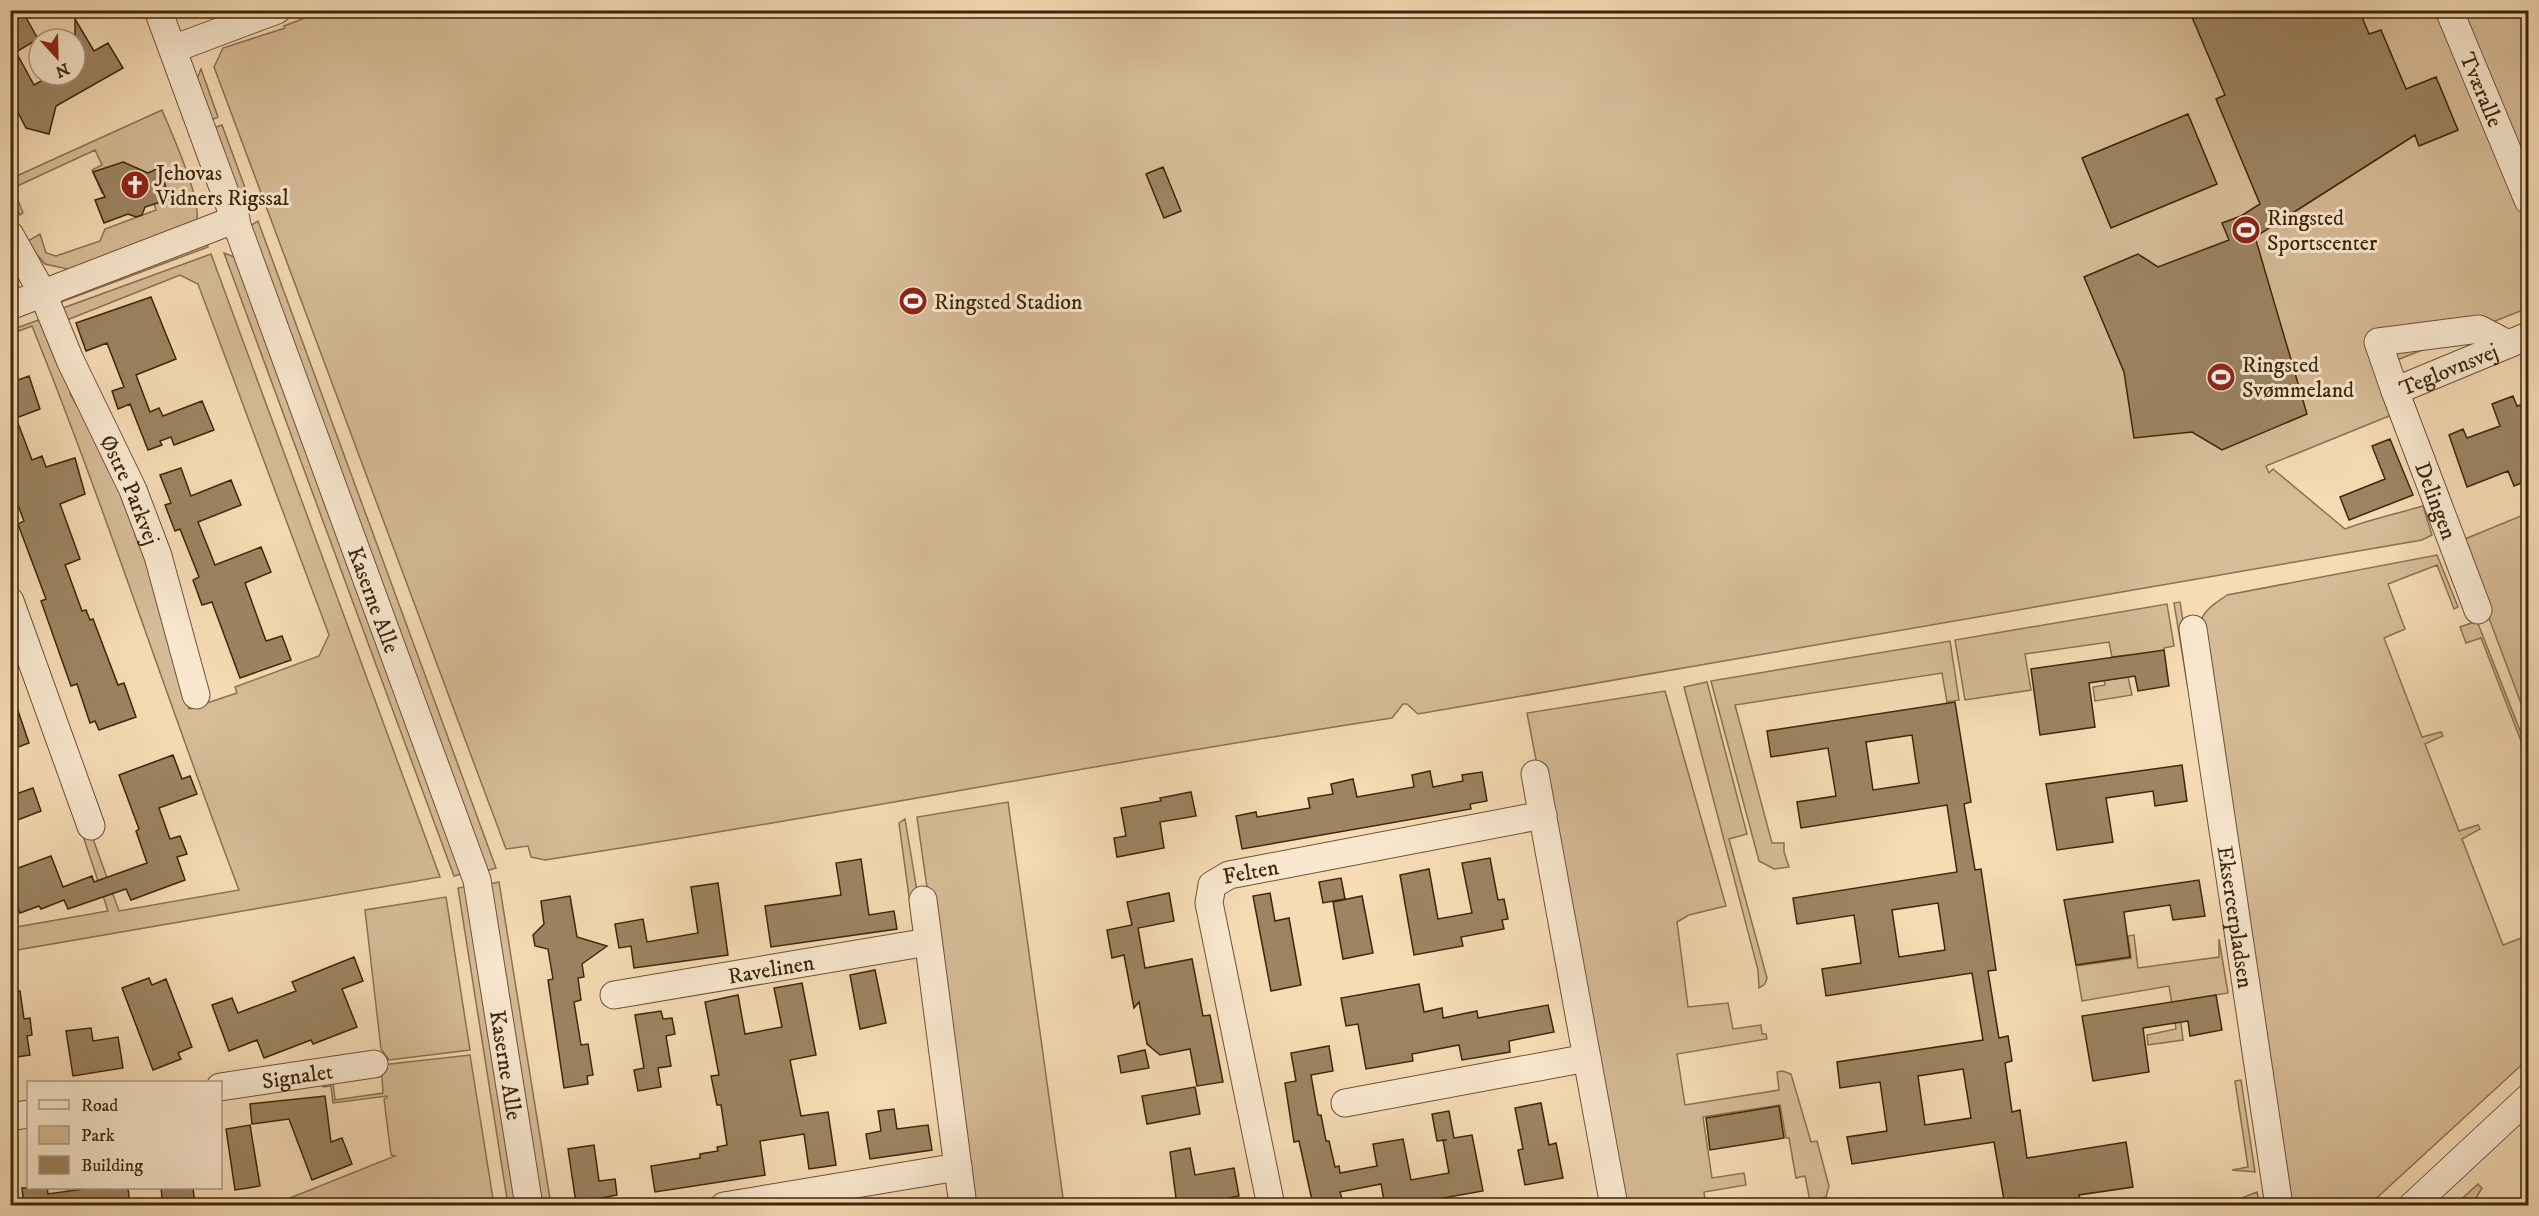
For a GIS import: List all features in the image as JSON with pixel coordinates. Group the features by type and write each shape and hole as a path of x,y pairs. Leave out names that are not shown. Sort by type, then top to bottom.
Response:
{"street":[{"name":"Kaserne Alle","path":"158,10 477,880 529,1206"},
{"path":"173,49 277,10"},
{"name":"Tværalle","path":"2449,10 2529,200"},
{"path":"10,306 236,219"},
{"name":"Østre Parkvej","path":"10,235 43,294 70,360 134,490 158,556 196,695"},
{"name":"Teglovnsvej","path":"2479,329 2518,340 2396,391 2378,342 2479,329"},
{"name":"Delingen","path":"2396,391 2478,610"},
{"path":"10,601 92,826"},
{"name":"Eksercerpladsen","path":"2193,629 2279,1206"},
{"path":"1535,774 1614,1206"},
{"name":"Felten","path":"1271,1206 1209,903 1212,885 1229,875 1543,815"},
{"path":"923,900 963,1206"},
{"name":"Ravelinen","path":"614,995 928,942"},
{"path":"1345,1103 1587,1058"},
{"name":"Signalet","path":"222,1087 374,1065"},
{"path":"2412,1206 2529,1098"},
{"path":"10,1117 27,1114"},
{"path":"724,1206 958,1167"}],"green space":[{"path":"326,10 2528,11 2528,308 2377,368 2394,414 2266,466 2269,473 2273,469 2345,529 2423,506 2432,535 2422,540 1418,714 1407,704 1403,704 1392,718 545,860 531,857 528,846 506,849 214,67 223,48 285,28 284,26"},
{"path":"201,69 218,117 210,121 196,81"},
{"path":"162,110 191,184 197,213 196,222 72,270 45,264 26,242 40,234 46,253 56,256 100,241 105,229 156,210 154,204 170,198 159,169 148,173 115,165 102,193 92,170 102,165 95,150 13,188 23,213 20,215 11,199 10,179"},
{"path":"222,125 251,204 242,207 213,128"},
{"path":"258,221 496,868 486,871 248,227"},
{"path":"207,244 208,247 61,302 64,297"},
{"path":"224,253 237,258 465,873 454,876"},
{"path":"211,254 440,877 11,951 11,928 108,911 84,839 92,836 119,911 239,890 86,466 32,326 11,334 11,330 44,318 75,384 70,394 92,430 140,525 135,535 146,561 155,567 189,709 237,693 235,687 319,656 329,635 198,284 180,275 67,320 63,308"},
{"path":"2528,513 2528,722 2460,541"},
{"path":"2437,555 2458,607 2454,609 2437,565 2388,584 2405,629 2384,638 2422,737 2441,732 2443,736 2425,744 2459,831 2478,825 2480,829 2462,839 2503,945 2524,937 2528,947 2528,1059 2369,1205 2290,1205 2200,623 2207,610 2227,595"},
{"path":"2180,602 2193,684 2188,688 2174,603"},
{"path":"2167,604 2174,646 2164,648 2129,671 2127,655 2112,657 2109,642 2025,654 2031,690 1965,700 1955,640"},
{"path":"2477,621 2528,751 2528,759 2481,638 2466,643 2460,627"},
{"path":"1950,641 1959,700 1947,702 1942,673 1735,705 1772,843 1784,843 1784,852 1789,867 1774,869 1759,861 1711,681"},
{"path":"2128,677 2132,695 2095,701 2093,687 2105,685 2104,680"},
{"path":"1707,682 1747,834 1729,839 1767,978 1765,984 1759,988 1758,970 1684,687"},
{"path":"1665,691 1726,906 1689,915 1677,922 1688,1007 1728,1003 1733,1029 1761,1025 1762,1034 1766,1034 1767,1039 1677,1054 1685,1105 1779,1090 1777,1072 1783,1071 1791,1074 1811,1142 1817,1141 1829,1186 1826,1197 1810,1201 1805,1176 1796,1178 1780,1105 1703,1117 1712,1178 1744,1173 1746,1185 1704,1192 1706,1205 1622,1205 1527,713"},
{"path":"1008,802 1064,1205 972,1205 917,817"},
{"path":"905,819 918,897 914,934 899,823"},
{"path":"499,882 551,1205 540,1205 489,884"},
{"path":"469,886 520,1205 508,1205 458,888"},
{"path":"446,897 470,1050 389,1060 381,1049 365,910"},
{"path":"2134,935 2138,968 2219,957 2219,939 2228,993 2191,999 2180,1014 2183,1040 2148,1045 2147,1035 2176,1029 2169,986 2082,1001 2076,966 2131,958 2128,936"},
{"path":"470,1055 494,1205 270,1206 395,1156 391,1155 384,1099 387,1096 333,1103 331,1086 323,1087 323,1083 333,1082 335,1100 383,1093 381,1065"},
{"path":"2241,1080 2255,1172 2232,1170 2248,1167 2235,1081"},
{"path":"2478,1184 2482,1188 2472,1205 2455,1205"},
{"path":"2257,1192 2260,1205 2239,1205 2244,1197"}],"building":[{"name":"Ringsted Sportscenter","path":"2189,10 2359,10 2369,34 2381,30 2406,89 2436,77 2458,130 2419,146 2415,135 2255,237 2307,414 2222,450 2192,432 2134,438 2124,372 2084,277 2138,254 2158,267 2229,240 2222,223 2241,216 2260,204 2216,99 2225,95"},
{"path":"24,14 31,27 27,27 27,46 16,52 27,72 27,87 87,87 87,39 94,51 108,43 123,68 56,106 49,134 26,128 10,97 10,22"},
{"path":"2188,114 2217,184 2111,228 2082,158"},
{"name":"Jehovas Vidners Rigssal","path":"123,162 148,173 159,168 170,199 145,207 142,215 136,217 128,214 104,223 95,200 105,197 93,172"},
{"path":"1163,167 1181,211 1164,218 1146,174"},
{"path":"151,297 176,359 136,375 150,412 159,408 163,416 202,401 214,430 174,445 171,437 160,441 162,445 148,450 130,404 118,409 112,391 124,387 107,343 86,351 76,323"},
{"path":"29,376 40,409 16,418 32,460 42,456 46,467 75,458 85,494 60,504 80,559 65,565 82,611 86,610 90,620 93,619 118,685 124,683 136,717 99,730 95,721 90,723 77,684 71,686 41,601 46,599 18,524 24,521 10,484 10,383"},
{"path":"2513,396 2517,406 2529,402 2529,480 2514,486 2508,471 2467,487 2449,435 2463,429 2467,438 2500,426 2492,404"},
{"path":"2390,439 2413,495 2349,520 2340,497 2385,479 2372,446"},
{"path":"181,468 191,496 231,480 241,505 198,522 215,565 261,547 271,572 245,583 266,641 282,636 291,660 240,678 212,602 202,605 193,580 199,577 180,529 175,531 165,505 171,503 160,475"},
{"path":"2164,650 2169,686 2138,691 2135,676 2089,683 2095,727 2040,735 2031,669"},
{"path":"13,696 29,743 10,750 10,697"},
{"path":"1955,702 1971,802 1964,804 1975,870 1981,869 1996,970 1988,971 1999,1038 2008,1036 2012,1061 2005,1063 2012,1112 2020,1110 2027,1158 2126,1142 2133,1187 2079,1195 2081,1206 2005,1206 1994,1142 1852,1164 1847,1137 1887,1131 1880,1082 1840,1088 1837,1062 1983,1040 1972,973 1826,996 1822,969 1861,963 1854,915 1797,924 1793,898 1957,872 1947,805 1801,828 1797,802 1836,796 1828,748 1771,757 1767,731","holes":["1912,735 1919,783 1873,790 1866,742","1938,903 1945,950 1899,957 1892,910","1963,1069 1971,1118 1925,1125 1918,1076"]},
{"path":"173,755 182,779 190,776 197,794 159,808 170,839 180,836 187,854 177,857 185,880 131,900 126,889 68,909 64,900 41,909 39,906 20,913 10,889 10,871 51,856 63,887 92,876 94,882 147,863 136,831 139,829 119,775"},
{"path":"2182,765 2187,801 2155,806 2153,791 2106,798 2113,842 2057,850 2046,784"},
{"path":"1430,771 1433,787 1463,781 1462,775 1482,772 1487,801 1470,804 1471,809 1242,849 1236,816 1256,812 1257,817 1310,808 1308,798 1333,794 1331,784 1353,779 1357,797 1414,787 1412,775"},
{"path":"33,788 41,811 10,823 10,796"},
{"path":"1191,792 1196,816 1160,822 1164,848 1117,857 1114,838 1126,836 1121,808 1161,801 1160,798"},
{"path":"1490,858 1498,900 1504,899 1508,919 1502,920 1504,929 1461,937 1463,946 1414,955 1400,875 1429,869 1438,919 1472,913 1462,863"},
{"path":"861,859 869,915 894,911 897,929 771,947 765,906 841,895 836,863"},
{"path":"1341,878 1345,899 1323,903 1319,882"},
{"path":"2199,880 2205,916 2173,920 2170,905 2124,912 2130,957 2076,965 2064,900"},
{"path":"718,883 728,955 634,968 631,946 619,948 615,924 643,919 647,942 698,933 691,887"},
{"path":"1169,893 1174,921 1138,928 1145,968 1192,959 1203,1016 1210,1015 1223,1082 1197,1086 1190,1049 1160,1055 1147,1044 1139,1002 1134,1008 1124,955 1112,958 1107,930 1132,925 1127,902"},
{"path":"1270,893 1275,921 1289,918 1301,985 1271,991 1253,896"},
{"path":"570,896 577,937 607,946 582,964 584,977 578,978 581,1000 574,1002 581,1045 588,1044 593,1075 587,1076 588,1084 564,1088 548,980 553,979 548,949 535,946 533,935 544,924 541,901"},
{"path":"1362,896 1373,953 1343,959 1333,902"},
{"path":"354,957 363,981 342,989 357,1027 313,1044 311,1040 264,1058 257,1040 229,1051 212,1005 232,998 238,1013 296,991 292,982"},
{"path":"875,970 886,1023 860,1029 850,975"},
{"path":"149,978 152,985 166,979 192,1047 178,1053 181,1059 153,1070 122,988"},
{"path":"802,983 816,1055 790,1060 801,1116 828,1112 836,1165 809,1169 804,1134 760,1141 765,1175 655,1192 651,1166 700,1158 700,1154 718,1151 717,1147 727,1145 721,1105 717,1105 711,1076 719,1075 705,1002 738,995 745,1034 782,1027 774,988"},
{"path":"1419,984 1424,1012 1442,1008 1443,1018 1477,1011 1478,1018 1548,1005 1554,1032 1509,1041 1510,1052 1462,1060 1459,1045 1412,1054 1413,1061 1366,1069 1358,1024 1346,1026 1341,998"},
{"path":"10,991 20,991 24,1019 30,1018 32,1035 27,1036 30,1055 10,1058"},
{"path":"2216,995 2222,1030 2190,1036 2188,1021 2143,1028 2149,1072 2093,1081 2082,1016"},
{"path":"661,1011 663,1019 672,1018 675,1034 666,1036 671,1066 658,1068 661,1087 638,1091 634,1070 644,1068 635,1015"},
{"path":"91,1028 93,1041 118,1037 123,1068 73,1076 66,1031"},
{"path":"1329,1046 1333,1071 1311,1075 1318,1115 1321,1115 1326,1141 1329,1141 1335,1167 1339,1166 1340,1173 1377,1166 1373,1144 1403,1139 1411,1180 1449,1173 1443,1140 1437,1141 1432,1114 1449,1111 1454,1138 1472,1135 1483,1191 1415,1203 1415,1206 1385,1206 1381,1184 1340,1192 1342,1199 1313,1205 1299,1141 1294,1142 1285,1083 1296,1081 1291,1053"},
{"path":"1145,1050 1149,1068 1121,1073 1118,1056"},
{"path":"1195,1087 1200,1114 1147,1124 1142,1096"},
{"path":"325,1096 331,1142 342,1138 352,1164 312,1180 289,1119 252,1124 250,1104"},
{"path":"1541,1103 1549,1145 1556,1143 1563,1178 1525,1185 1518,1150 1523,1149 1515,1108"},
{"path":"1779,1106 1784,1138 1710,1150 1706,1118"},
{"path":"894,1109 897,1129 928,1125 932,1150 870,1159 866,1134 881,1131 878,1111"},
{"path":"250,1125 260,1186 235,1190 226,1129"},
{"path":"594,1145 599,1181 615,1179 617,1195 576,1203 568,1149"},
{"path":"1190,1148 1195,1175 1234,1168 1239,1196 1189,1206 1177,1206 1170,1152"},
{"path":"22,1188 47,1189 48,1194 83,1189 128,1189 130,1206 24,1206"},
{"path":"161,1189 193,1189 195,1206 163,1206"}],"place":[{"name":"Jehovas Vidners Rigssal","path":"135,185"},
{"name":"Ringsted Sportscenter","path":"2246,230"},
{"name":"Ringsted Stadion","path":"913,301"},
{"name":"Ringsted Svømmeland","path":"2221,377"}]}
